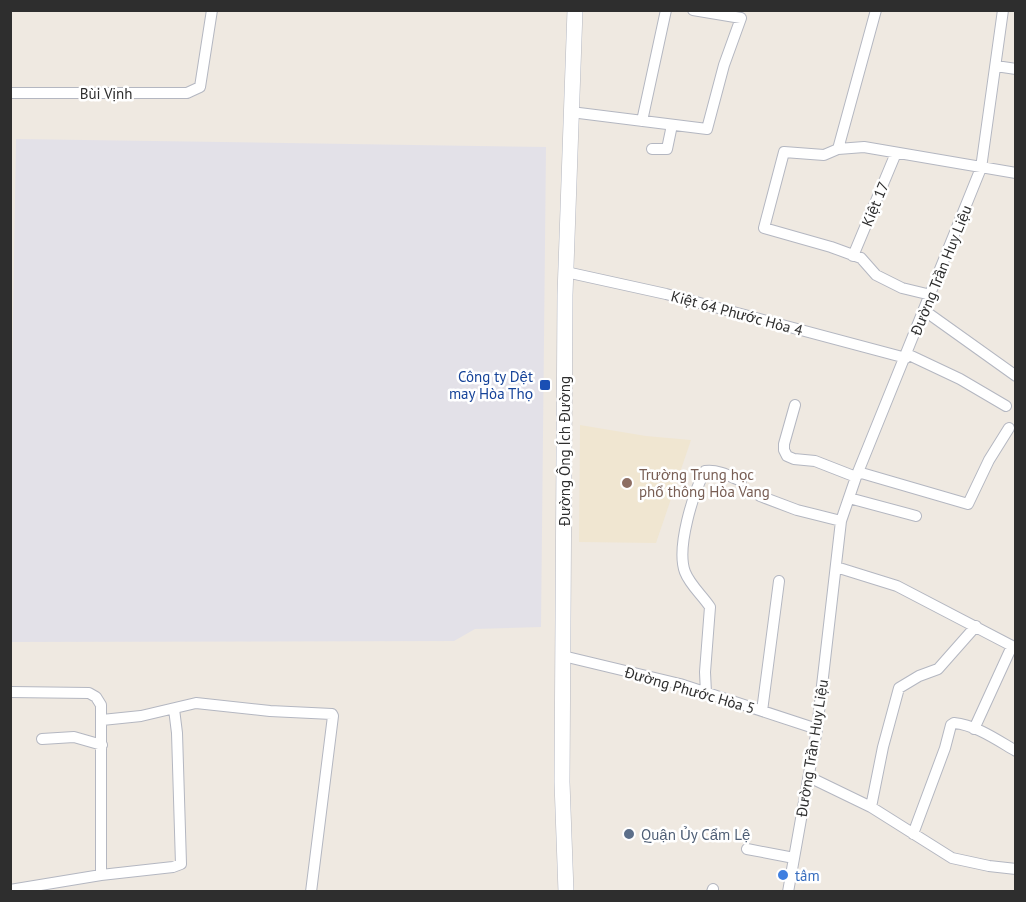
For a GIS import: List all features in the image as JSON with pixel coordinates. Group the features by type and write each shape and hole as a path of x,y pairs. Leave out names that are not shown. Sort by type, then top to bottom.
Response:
{"main road":[{"name":"Đường Ông Ích Đường","path":"566,891 562,782 566,273 575,10"}],"street":[{"name":"Bùi Vịnh","path":"10,93 187,93 200,87 212,10"},
{"path":"642,121 666,10"},
{"path":"571,112 707,129 724,65 741,18 693,10"},
{"path":"838,149 876,10"},
{"name":"Đường Trần Huy Liệu","path":"788,891 817,729 841,520 857,474 907,356 981,168 1003,10"},
{"path":"996,66 1016,69"},
{"path":"652,149 667,149 672,125"},
{"path":"931,295 902,288 876,275 861,258 764,228 784,152 824,155 838,149 864,147 1016,173"},
{"name":"Kiệt 17","path":"853,256 896,153"},
{"name":"Kiệt 64 Phước Hòa 4","path":"566,273 666,294 907,356 960,379 1006,406"},
{"path":"925,311 1016,376"},
{"path":"795,405 783,450 787,456 815,461 968,504 992,454 1010,428"},
{"path":"706,693 705,661 710,607 686,572 682,547 690,510 705,471 722,473 741,481"},
{"path":"760,496 797,510 841,520"},
{"path":"849,498 916,516"},
{"path":"836,567 897,586 1014,647 974,729"},
{"path":"762,711 779,581"},
{"path":"871,807 883,747 899,688 919,676 938,669 976,626"},
{"name":"Đường Phước Hòa 5","path":"563,656 680,684 817,729"},
{"path":"10,692 89,693 96,697 101,705 101,875"},
{"path":"102,720 141,716 196,703 270,711 332,714 311,891"},
{"path":"10,890 101,875 149,871 181,864 177,734 174,709"},
{"path":"913,834 945,748 951,725 959,723 1016,751"},
{"path":"42,739 74,737 102,745"},
{"path":"809,777 871,807 952,858 1016,869"},
{"path":"747,849 794,858"}],"shaded area":[{"path":"16,139 546,147 541,627 475,629 454,641 11,642 11,438"},
{"name":"Trường Trung học phổ thông Hòa Vang","path":"580,425 646,436 691,440 656,543 579,542"}],"place":[{"name":"Công ty Dệt may Hòa Thọ","path":"545,385"},
{"name":"Trường Trung học phổ thông Hòa Vang","path":"627,483"},
{"name":"Quận Ủy Cẩm Lệ","path":"629,834"},
{"name":"tâm","path":"783,875"}]}
